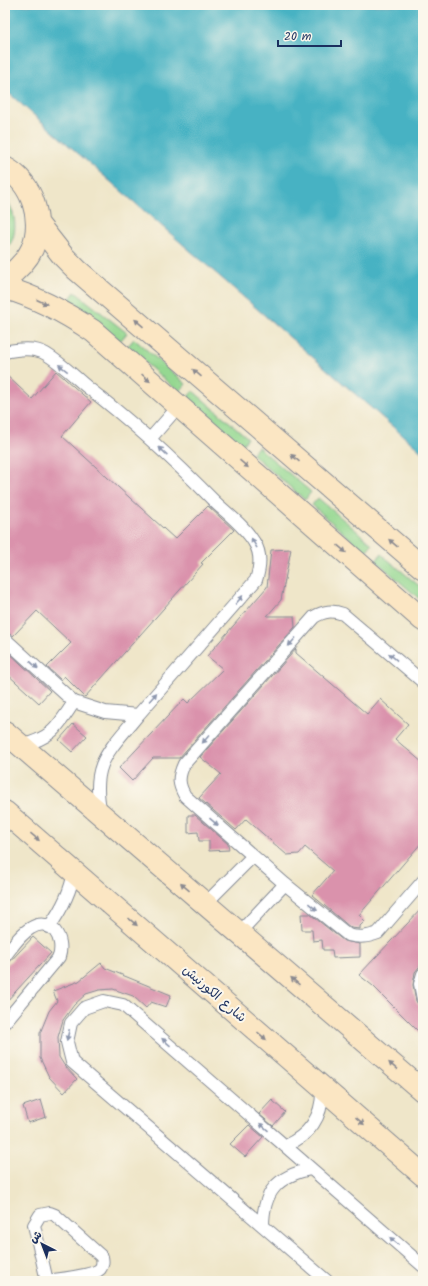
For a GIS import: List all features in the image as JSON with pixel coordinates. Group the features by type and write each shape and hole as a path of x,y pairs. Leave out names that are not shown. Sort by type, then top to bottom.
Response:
{"main road":[{"path":"5,168 18,178 26,188 36,210 37,222 32,249 25,261 5,279"},
{"path":"37,222 63,256 77,270 423,568"},
{"path":"5,288 45,303 93,331 423,620"},
{"path":"13,739 423,1091"},
{"name":"شارع الكورنيش","path":"5,812 322,1089 423,1175"}],"lane":[{"path":"5,352 18,349 32,350 46,354 150,439 199,485 255,542 259,555 260,568 256,580 138,715 104,758 99,772 97,786 102,816"},
{"path":"150,439 178,407"},
{"path":"423,682 343,614 328,611 314,617 184,764 179,774 179,786 185,796 285,884 348,935 358,938 368,937 378,933 423,881"},
{"path":"5,639 74,702 105,712 138,715"},
{"path":"13,739 45,738 54,730 74,702"},
{"path":"205,904 253,856"},
{"path":"49,927 63,906 72,883 74,871"},
{"path":"240,933 285,884"},
{"path":"5,956 29,928 36,925 49,927 59,936 61,943 59,957 5,1022"},
{"path":"423,974 420,984 423,999"},
{"path":"327,1281 72,1062 67,1042 71,1023 84,1008 104,1001 123,1005 423,1266"},
{"path":"285,1146 297,1141 314,1124 321,1107 322,1089"},
{"path":"263,1226 263,1212 266,1198 274,1187 284,1178 296,1172 311,1169"},
{"path":"50,1213 55,1215 102,1257 103,1261 102,1265 96,1272 47,1281 34,1225 40,1215 50,1213"}],"green space":[{"path":"5,196 12,210 15,224 13,238 5,251"},
{"path":"75,292 127,333 120,341 69,300"},
{"path":"134,339 186,384 179,392 127,347"},
{"path":"193,391 248,438 242,445 187,398"},
{"path":"258,447 311,492 305,500 252,454"},
{"path":"318,498 372,544 365,552 312,505"},
{"path":"381,554 423,589 423,602 376,561"}],"water":[{"path":"5,5 423,5 423,453 5,90"}],"building":[{"path":"56,371 91,402 62,436 175,539 208,506 234,530 201,563 203,564 85,697 64,676 61,680 47,667 71,643 37,611 13,636 5,632 5,374 32,399"},
{"path":"291,549 281,600 267,616 294,616 295,627 179,758 153,758 132,781 119,768 184,699 188,703 223,669 207,656 267,587 271,550"},
{"path":"5,649 50,691 39,703 5,672"},
{"path":"296,649 296,653 367,714 380,699 408,724 395,739 423,763 423,841 359,915 365,921 360,926 360,929 351,928 312,895 333,871 305,847 299,854 287,855 246,819 236,830 199,798 221,774 200,757"},
{"path":"73,724 87,736 72,752 59,740"},
{"path":"188,815 195,815 228,844 229,850 209,851 209,841 199,841 198,832 188,833"},
{"path":"423,907 423,962 415,972 413,985 416,1001 418,1004 423,1006 423,1036 373,986 359,975"},
{"path":"301,914 310,914 344,941 360,944 360,957 333,958 332,950 323,950 322,940 313,941 312,930 302,930"},
{"path":"33,937 51,953 5,1003 5,967"},
{"path":"101,963 105,968 171,995 166,1007 151,1002 146,1008 133,996 113,989 99,990 86,994 74,1005 63,1020 58,1037 59,1057 77,1079 64,1093 49,1077 40,1058 40,1033 49,1011 57,1001 53,991 79,981"},
{"path":"41,1100 46,1117 28,1123 23,1106"},
{"path":"272,1100 285,1112 273,1126 259,1114"},
{"path":"249,1125 263,1137 245,1157 230,1144"}]}
